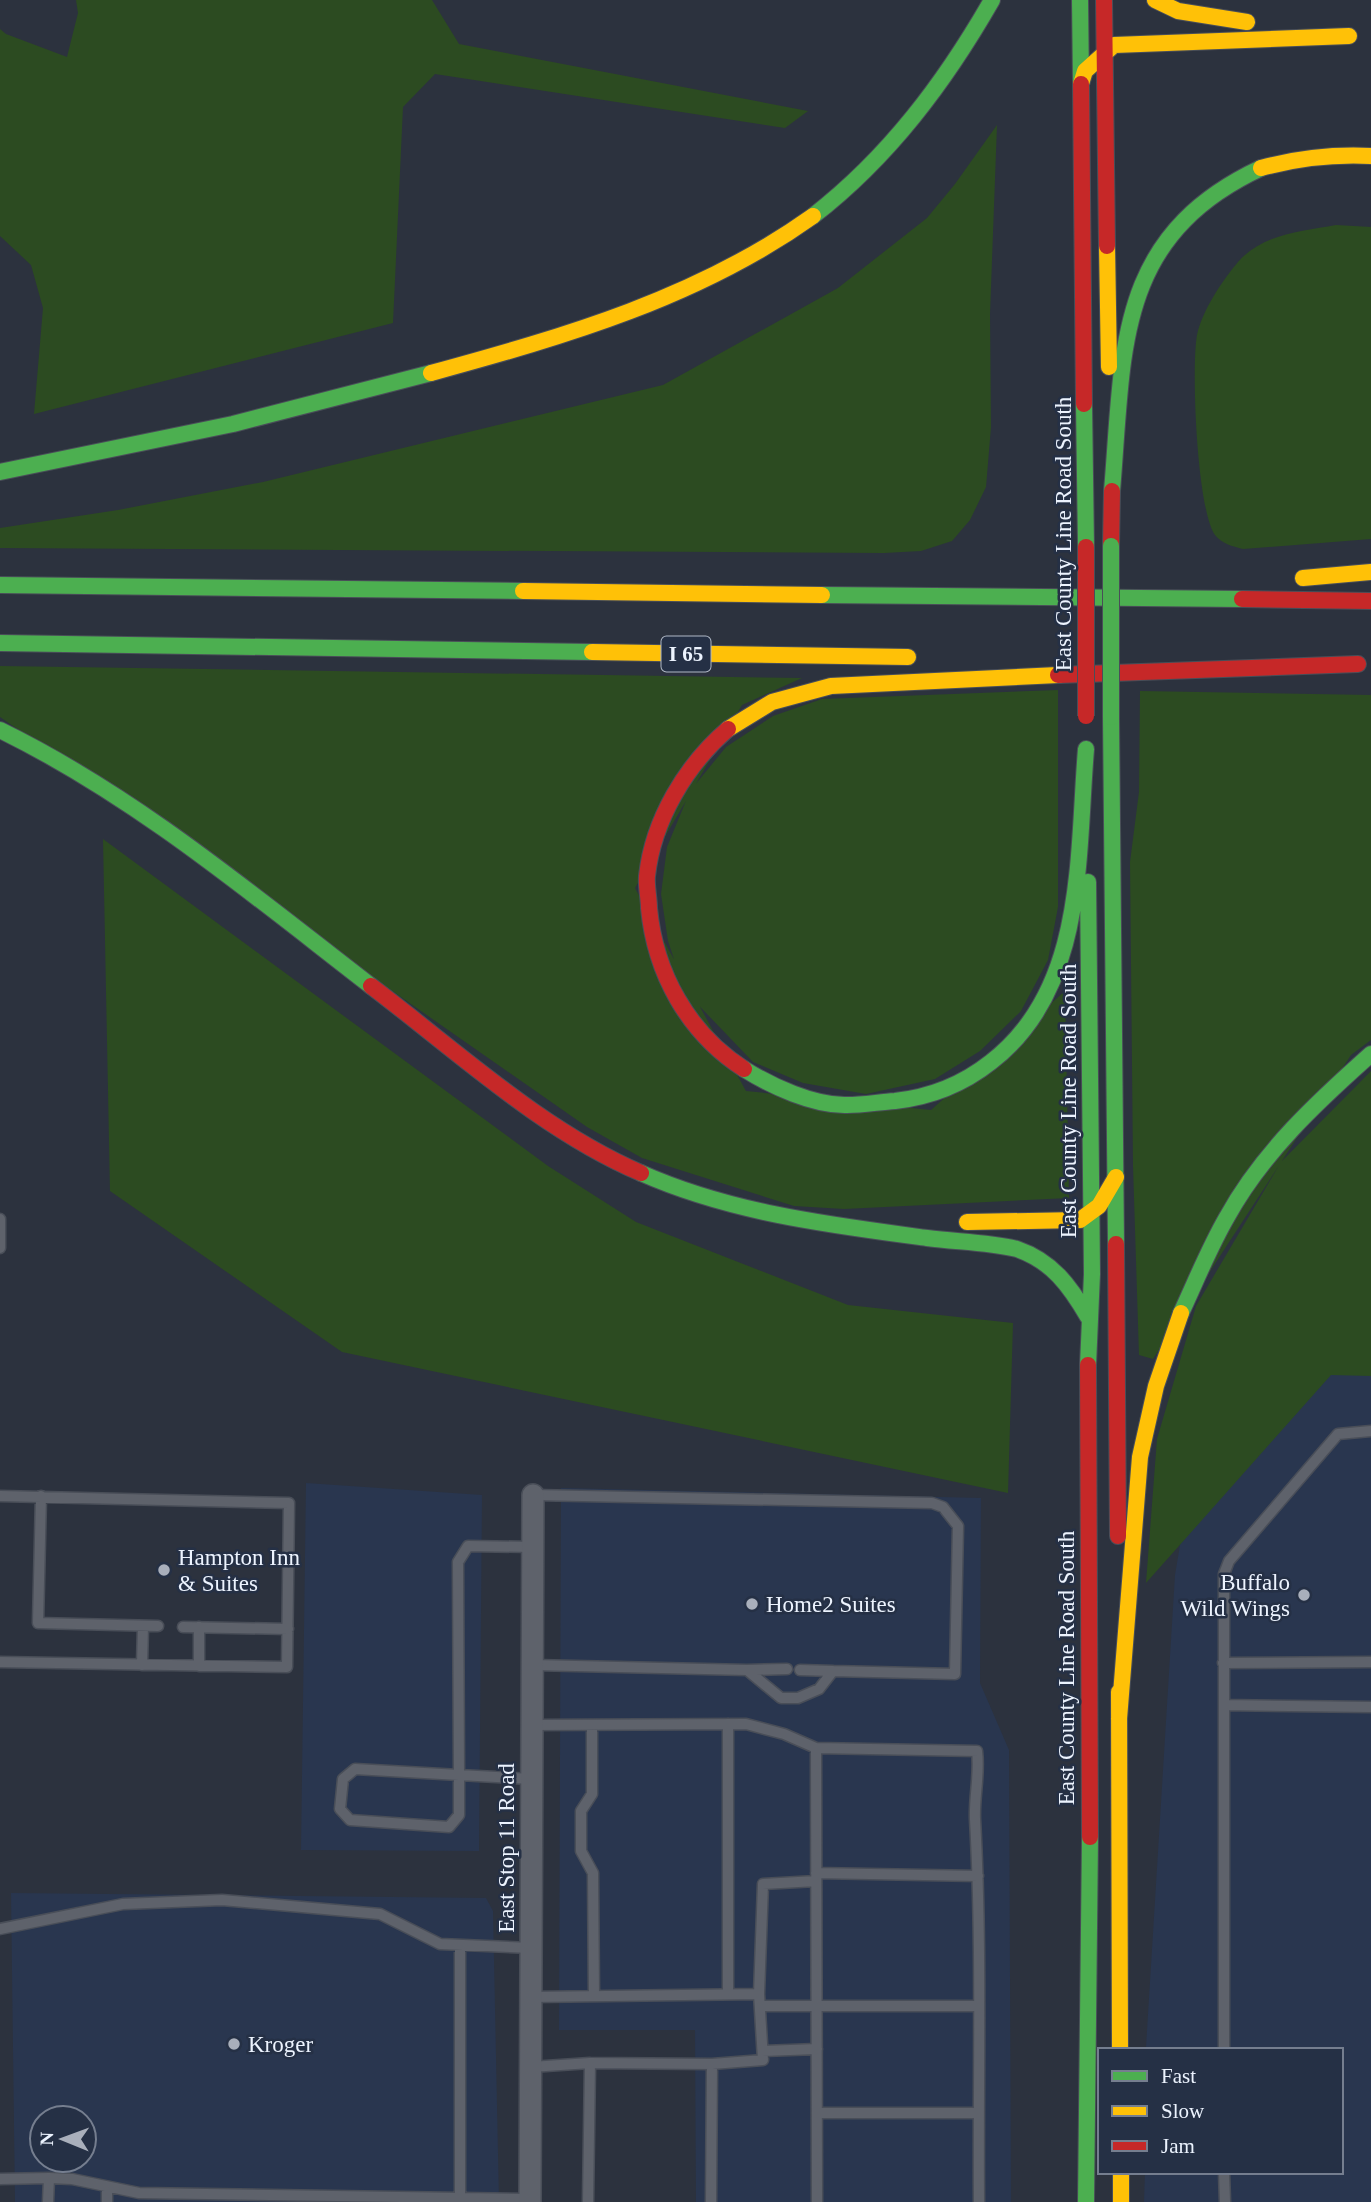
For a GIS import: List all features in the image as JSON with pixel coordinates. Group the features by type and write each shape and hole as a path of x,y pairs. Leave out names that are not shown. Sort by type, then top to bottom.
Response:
{"main road":[{"path":"0,472 197,432 401,382 584,328 706,282 752,258 792,232 868,170 934,95 992,0"},
{"name":"East County Line Road South","path":"1080,0 1092,1274 1088,1317 1090,2010 1086,2202"},
{"name":"East County Line Road South","path":"1104,0 1112,491 1111,717 1120,2048"},
{"path":"1155,0 1178,11 1206,17 1315,28 1371,39"},
{"path":"1081,84 1085,71 1114,45 1349,36"},
{"path":"1112,491 1130,318 1147,271 1172,231 1188,213 1228,182 1275,161 1328,152 1371,156"},
{"path":"1290,578 1371,572"},
{"path":"983,595 1189,582"},
{"path":"0,585 1371,601"},
{"name":"I 65","path":"0,643 928,657"},
{"path":"1039,659 1364,664"},
{"path":"1086,750 1070,917 1059,965 1040,1008 1026,1029 992,1062 971,1076 929,1096 884,1106 844,1108 806,1100 762,1084 722,1058 676,1003 658,960 649,918 649,876 657,834 677,787 692,764 729,729 771,702 816,689 868,682 1364,664"},
{"path":"0,730 65,762 123,800 305,934 535,1112 593,1150 643,1175 707,1198 752,1210 853,1227 995,1244 1028,1252 1065,1278 1088,1317"},
{"path":"1119,1720 1140,1457 1156,1386 1175,1324 1227,1216 1275,1148 1331,1089 1371,1054"},
{"path":"853,1227 1080,1220 1091,1214 1108,1193 1116,1177"},
{"path":"1121,2174 1121,2202"}],"street":[{"name":"East Stop 11 Road","path":"530,2201 533,1495"}],"lane":[{"path":"0,1219 0,1248"},
{"path":"1224,2048 1224,1574 1229,1561 1338,1434 1371,1431"},
{"path":"533,1495 932,1503 943,1507 958,1526 955,1674 800,1670"},
{"path":"0,1496 289,1503 287,1667 0,1662"},
{"path":"41,1496 38,1623 158,1626"},
{"path":"533,1547 468,1546 458,1562 459,1775 459,1815 449,1827 350,1820 340,1809 343,1779 355,1769 459,1775 533,1779"},
{"path":"142,1665 143,1626"},
{"path":"183,1627 288,1629"},
{"path":"199,1666 200,1627"},
{"path":"1223,1662 1371,1662"},
{"path":"533,1665 787,1670"},
{"path":"747,1670 780,1698 798,1698 819,1689 833,1671"},
{"path":"1224,1705 1371,1707"},
{"path":"728,1724 728,1994"},
{"path":"532,1725 746,1724 784,1734 816,1748 977,1751 980,1769 975,1804 978,1876 979,2202"},
{"path":"592,1725 592,1794 581,1811 581,1851 593,1873 594,1996"},
{"path":"816,1748 817,2202"},
{"path":"531,2067 590,2063 712,2064 763,2060 759,2000 763,1884 816,1877 978,1876"},
{"path":"0,1929 122,1904 222,1900 380,1914 440,1944 531,1948"},
{"path":"460,1945 460,2199"},
{"path":"531,1997 728,1994 759,2000 816,2004 978,2006"},
{"path":"763,2051 817,2049"},
{"path":"588,2202 590,2063"},
{"path":"710,2202 712,2064"},
{"path":"817,2113 978,2113"},
{"path":"1224,2174 1224,2202"},
{"path":"0,2179 49,2178 156,2198 530,2201"},
{"path":"48,2202 49,2178"},
{"path":"107,2187 107,2202"}],"shaded area":[{"path":"1371,1146 1371,2202 1144,2202 1145,2174 1343,2174 1343,2048 1146,2048 1175,1575 1199,1431"},
{"path":"306,1483 482,1495 479,1851 301,1850"},
{"path":"561,1488 981,1498 980,1683 1009,1750 1011,2202 696,2202 695,2030 559,2030"},
{"path":"11,1893 486,1898 493,1911 499,2202 15,2202"}],"green space":[{"path":"76,0 432,0 459,44 808,111 785,128 435,74 403,107 393,323 34,414 43,308 31,265 0,236 0,29 6,34 67,57 78,13"},
{"path":"997,125 990,314 991,427 986,487 970,520 952,541 921,551 884,553 0,548 0,528 118,510 263,482 663,385 838,288 927,218"},
{"path":"1336,225 1371,227 1371,539 1243,549 1231,546 1215,535 1204,498 1195,406 1197,335 1219,287 1248,253 1283,235"},
{"path":"0,666 802,678 742,705 635,888 746,1091 931,1110 1065,991 1069,1198 844,1209 794,1206 642,1158 587,1127 0,717"},
{"path":"1058,690 1058,907 1048,960 1021,1011 980,1051 935,1079 866,1094 803,1083 753,1062 684,990 668,941 661,894 667,847 690,791 726,747 773,716 822,699"},
{"path":"1140,691 1371,695 1371,1040 1351,1055 1153,1359 1139,1355 1133,1166 1130,862 1139,792"},
{"path":"103,839 548,1166 636,1222 848,1305 1013,1323 1008,1493 342,1352 110,1191"},
{"path":"1371,1071 1371,1376 1331,1375 1146,1583 1157,1439 1196,1306 1281,1162"}],"traffic: fast":[{"path":"813,216 866,169 913,117 955,60 992,0"},
{"path":"1080,0 1081,84"},
{"path":"1112,491 1126,345 1136,302 1152,263 1177,228 1213,196 1261,168"},
{"path":"0,472 233,424 431,373"},
{"path":"1084,404 1086,547"},
{"path":"1111,546 1111,717"},
{"path":"0,585 523,591"},
{"path":"822,595 1242,599"},
{"path":"0,643 592,652"},
{"path":"1111,717 1116,1244"},
{"path":"0,730 50,756 146,816 237,882 371,986"},
{"path":"744,1069 807,1099 853,1105 908,1099 934,1093 969,1077 991,1062 1022,1032 1045,997 1060,959 1071,919 1077,876 1086,749"},
{"path":"1088,882 1092,1274 1088,1365"},
{"path":"1181,1313 1220,1229 1257,1171 1311,1110 1371,1054"},
{"path":"641,1173 710,1198 781,1216 1017,1249 1040,1260 1059,1276 1088,1317"},
{"path":"1086,2202 1090,1837"}],"traffic: slow":[{"path":"1155,0 1178,11 1247,22"},
{"path":"1081,84 1085,71 1114,45 1349,36"},
{"path":"1261,168 1315,158 1371,156"},
{"path":"431,373 581,329 677,292 769,245 813,216"},
{"path":"1107,246 1109,367"},
{"path":"1303,578 1371,572"},
{"path":"523,591 822,595"},
{"path":"592,652 908,657"},
{"path":"728,729 772,702 831,686 1058,675"},
{"path":"967,1222 1080,1220 1099,1206 1116,1177"},
{"path":"1119,1719 1140,1457 1156,1386 1181,1313"},
{"path":"1119,1692 1120,2048"},
{"path":"1121,2174 1121,2202"}],"traffic: jam":[{"path":"1104,0 1107,246"},
{"path":"1081,84 1084,404"},
{"path":"1111,546 1112,491"},
{"path":"1086,547 1086,716"},
{"path":"1242,599 1371,601"},
{"path":"1058,675 1358,664"},
{"path":"728,729 698,759 664,814 650,855 647,884 659,956 678,999 706,1038 744,1069"},
{"path":"371,986 534,1112 604,1155 641,1173"},
{"path":"1116,1244 1118,1536"},
{"path":"1088,1365 1090,1837"}],"place":[{"name":"Hampton Inn & Suites","path":"164,1570"},
{"name":"Buffalo Wild Wings","path":"1304,1595"},
{"name":"Home2 Suites","path":"752,1604"},
{"name":"Kroger","path":"234,2044"}]}
